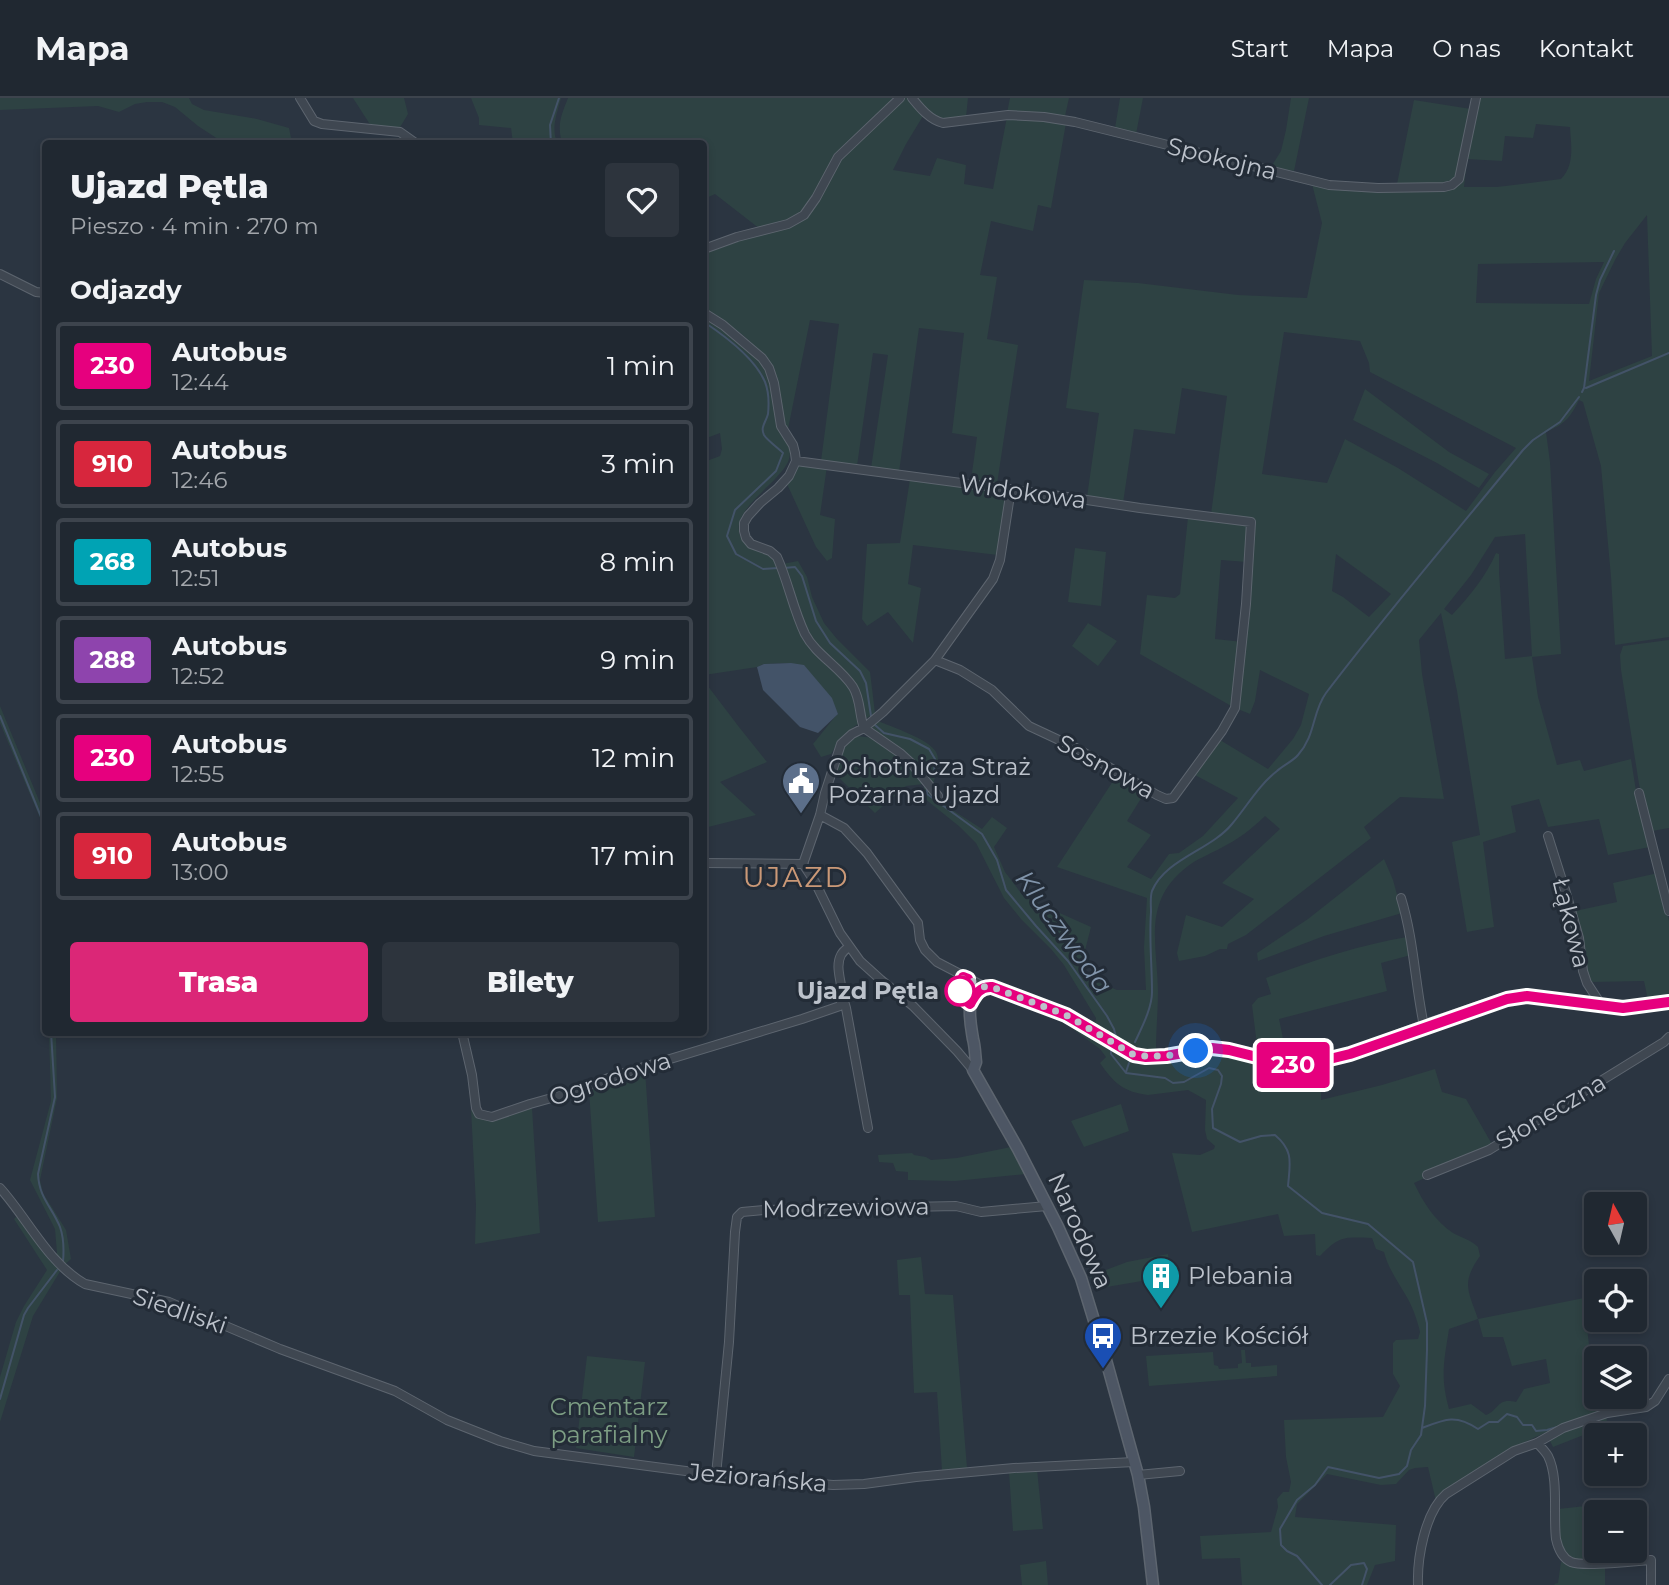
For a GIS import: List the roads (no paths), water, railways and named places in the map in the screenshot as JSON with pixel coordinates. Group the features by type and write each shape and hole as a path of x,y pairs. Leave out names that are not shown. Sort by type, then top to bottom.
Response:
{"street":[{"path":"300,98 314,121 400,132 411,140"},
{"path":"707,249 737,237 788,224 804,215 838,157 900,98"},
{"name":"Spokojna","path":"912,98 929,116 943,123 999,116 1076,122 1329,185 1378,188 1452,186 1459,179 1476,98"},
{"path":"0,274 42,293"},
{"path":"707,315 762,358 769,368 781,426 795,453 796,461 784,482 748,516 743,527 746,538 751,544 770,551 777,557 808,639 846,677 853,688 864,728 912,764 938,796"},
{"name":"Widokowa","path":"796,461 1251,522"},
{"path":"803,864 841,744 891,704 935,660 993,579 1000,560 1011,489"},
{"name":"Sosnowa","path":"935,660 960,670 984,685 1029,726 1076,748 1157,795 1166,799 1173,798 1222,731 1235,708 1251,522"},
{"path":"1639,793 1669,911"},
{"path":"820,816 844,828 867,853 918,923 920,940 936,962 985,987 992,987 1066,1015 1129,1053 1146,1057 1212,1048 1301,1066 1350,1054 1507,999 1527,996 1623,1008 1669,1001"},
{"name":"Łąkowa","path":"1548,836 1579,938 1583,971 1587,983 1602,1006"},
{"path":"707,863 803,864"},
{"path":"803,864 815,881 849,947 867,967 929,1021 973,1070 976,1062 969,1010 976,995 985,987"},
{"path":"1401,898 1410,931 1424,1026"},
{"path":"849,947 841,955 839,968 868,1128"},
{"name":"Ogrodowa","path":"463,1036 476,1108 479,1114 492,1117 614,1076 828,1011 840,1006 843,998"},
{"name":"Słoneczna","path":"1427,1175 1489,1150 1616,1073 1669,1037"},
{"name":"Narodowa","path":"973,1070 1018,1149 1058,1227 1084,1286 1138,1475 1153,1585"},
{"name":"Siedliski","path":"0,1188 60,1265 85,1284 169,1302 280,1349 395,1391"},
{"name":"Modrzewiowa","path":"716,1475 730,1325 735,1232 737,1217 741,1212 956,1206 981,1212 1047,1206"},
{"path":"1418,1585 1417,1570 1428,1523 1438,1501 1446,1494 1514,1451 1537,1443 1563,1428 1607,1413 1646,1407 1655,1401 1669,1379"},
{"name":"Jeziorańska","path":"395,1391 447,1420 534,1451 716,1475 833,1485 1014,1468 1134,1462"},
{"path":"1537,1443 1546,1453 1554,1479 1556,1539 1563,1557 1570,1562 1583,1564 1651,1560 1651,1585"},
{"path":"1138,1475 1180,1471"}],"water":[{"path":"764,664 804,665 832,698 838,714 818,733 800,727 763,690 757,667"}],"waterway":[{"name":"Kluczwoda","path":"551,140 550,125 559,98"},
{"path":"1582,392 1596,295 1614,251"},
{"name":"Kluczwoda","path":"707,324 747,356 760,373 768,398 763,432 783,453 776,471 735,510 727,536 736,554 763,569 778,568"},
{"path":"1586,388 1669,353"},
{"path":"1135,1042 1152,998 1151,898 1158,880 1177,863 1223,833 1264,783 1298,755 1308,740 1322,700 1350,662 1523,450 1560,422 1579,397"},
{"name":"Kluczwoda","path":"784,568 795,567 802,576 816,621 830,643 860,671 866,683 871,716"},
{"path":"0,716 42,819"},
{"name":"Kluczwoda","path":"875,725 884,733 910,739 929,749 935,759 934,773"},
{"name":"Kluczwoda","path":"927,789 927,794 982,834 997,860 1006,890 1068,961 1107,1016 1116,1037"},
{"path":"51,1036 55,1097 38,1174 43,1196 61,1231 63,1262"},
{"name":"Kluczwoda","path":"1111,1045 1111,1054 1126,1073 1165,1078 1173,1083 1184,1082 1209,1068 1218,1070 1222,1076 1212,1109 1213,1128 1240,1142 1275,1135 1288,1152 1288,1186 1322,1213 1368,1224 1413,1262 1427,1323 1427,1350 1421,1435 1411,1450 1407,1466 1399,1474 1379,1478 1328,1467 1315,1485 1297,1500 1280,1529 1281,1545 1297,1556 1322,1585"},
{"path":"1126,1072 1129,1063"},
{"path":"0,1399 24,1315 57,1270"},
{"path":"1422,1428 1437,1422 1457,1420 1478,1429 1489,1422 1498,1422 1507,1414 1517,1417 1523,1425 1532,1425 1536,1431 1557,1427"},
{"name":"Kluczwoda","path":"1330,1585 1351,1565 1364,1563 1367,1569 1362,1585"}],"place":[{"name":"Ochotnicza Straż Pożarna Ujazd","path":"801,815"},
{"name":"Ujazd Pętla","path":"960,991"},
{"name":"Plebania","path":"1161,1310"},
{"name":"Brzezie Kościół","path":"1103,1370"}],"district":[{"name":"UJAZD","path":"796,877"}],"park label":[{"name":"Cmentarz parafialny","path":"609,1421"}]}
